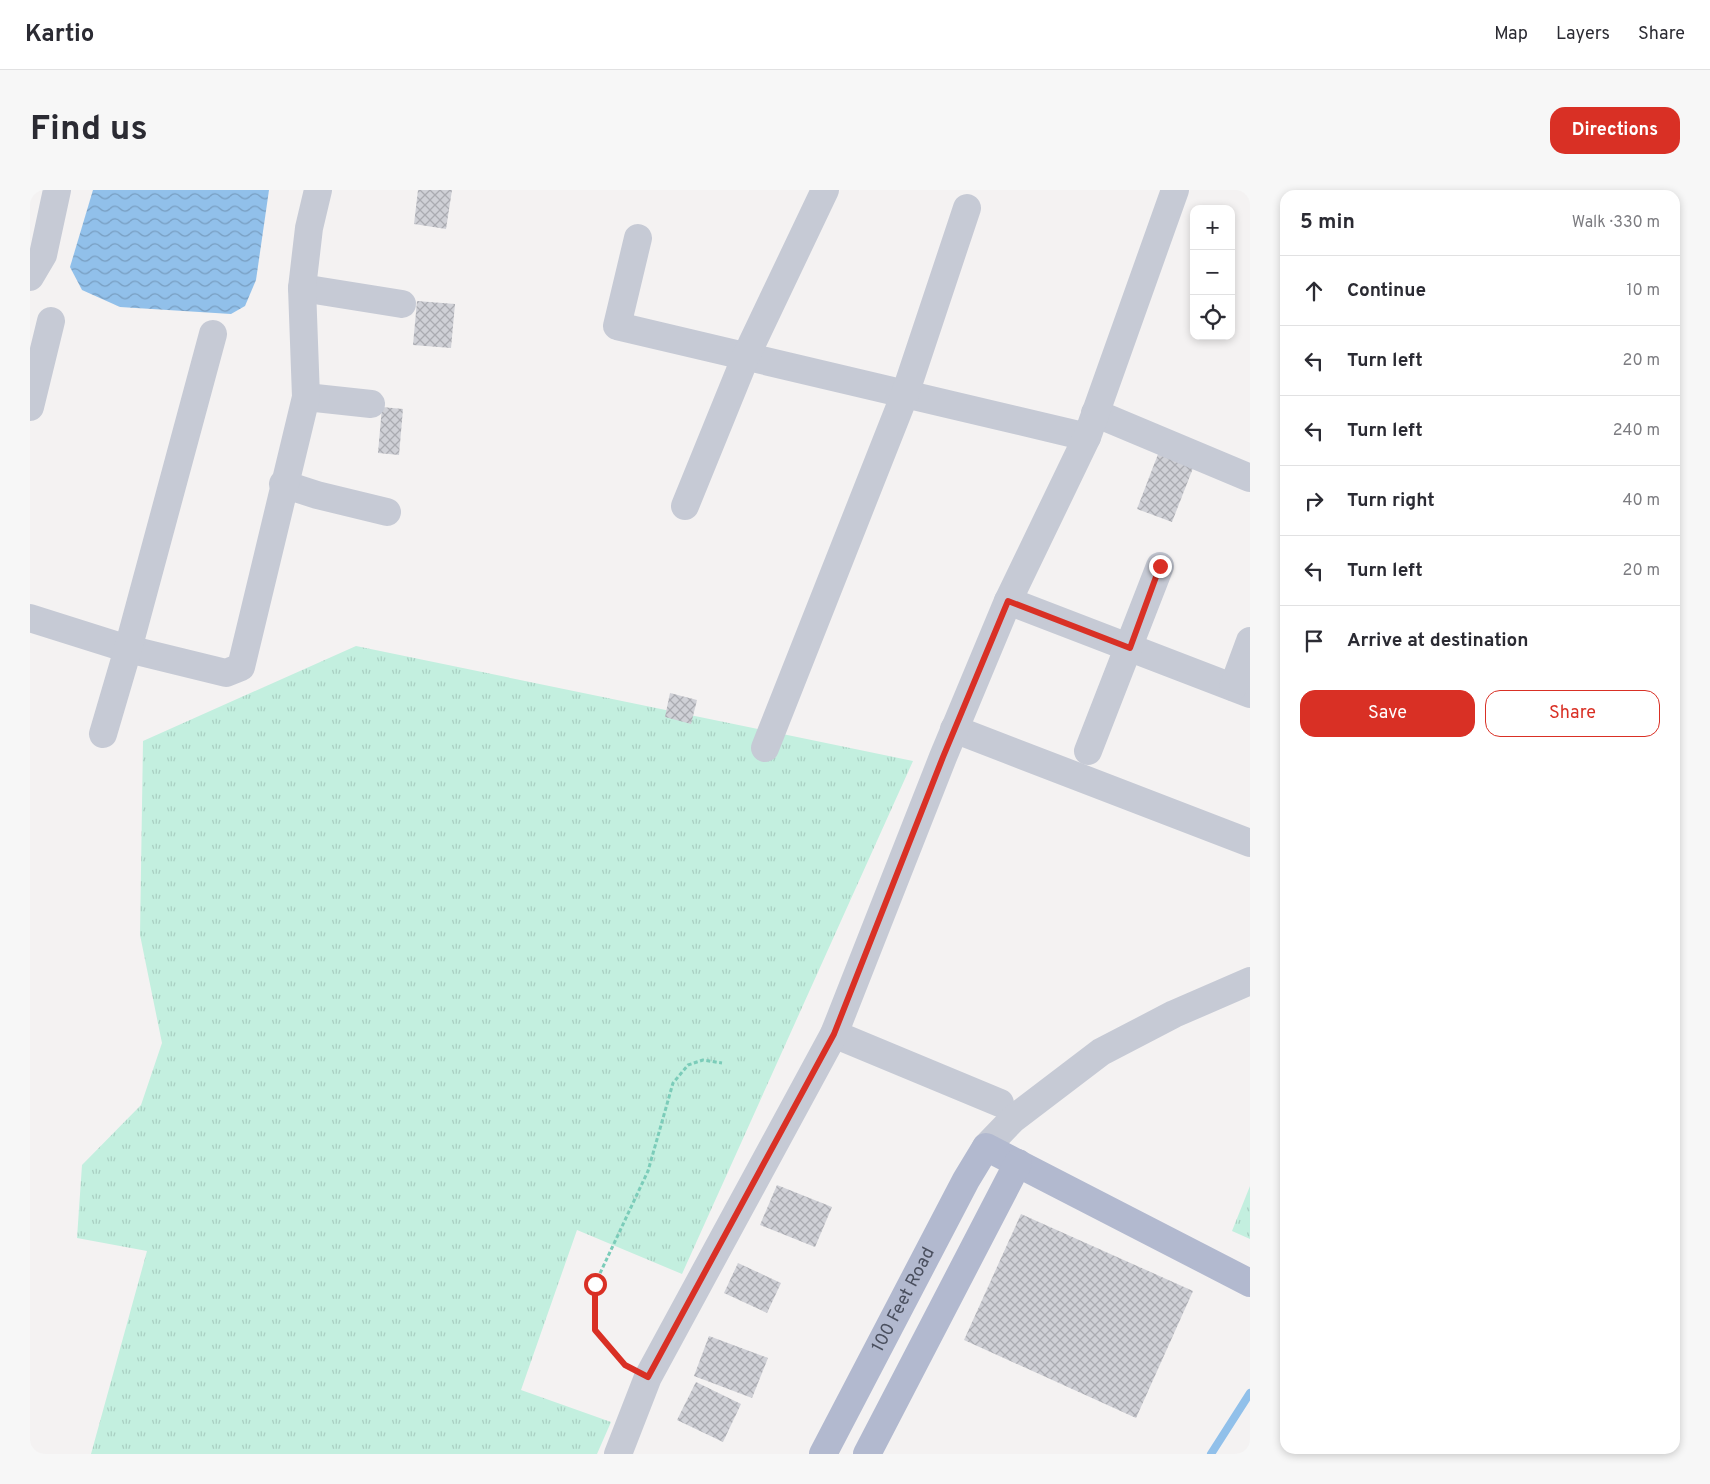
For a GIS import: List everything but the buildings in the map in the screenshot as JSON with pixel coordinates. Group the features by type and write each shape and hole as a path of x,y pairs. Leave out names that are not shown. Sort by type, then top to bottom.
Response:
{"main road":[{"path":"986,1147 1250,1283"},
{"name":"100 Feet Road","path":"823,1454 966,1180 986,1147"},
{"path":"867,1454 1018,1164"}],"street":[{"path":"34,261 57,190"},
{"path":"30,618 128,649 226,674 241,666 283,484 306,397 302,288 309,228 318,190"},
{"path":"685,506 746,356 825,190"},
{"path":"618,1454 648,1377 834,1034 954,729 1008,601 1091,425 1175,190"},
{"path":"765,748 905,394 967,208"},
{"path":"638,238 617,326 905,394 1091,425 1248,473"},
{"path":"302,288 402,304"},
{"path":"30,406 51,321"},
{"path":"103,734 128,649 213,334"},
{"path":"306,397 371,404"},
{"path":"283,484 317,496 387,512"},
{"path":"1088,750 1130,648 1160,566"},
{"path":"1008,601 1242,690 1250,641"},
{"path":"954,729 1250,843"},
{"path":"986,1147 1013,1119 1100,1052 1174,1014 1250,981"},
{"path":"834,1034 1000,1103"}],"path":[{"path":"648,1377 625,1365 595,1330 595,1284 648,1171 673,1083 688,1065 703,1060 722,1063"}],"green space":[{"path":"356,646 913,761 682,1274 577,1230 521,1390 611,1422 597,1454 91,1454 147,1251 77,1238 82,1165 141,1105 162,1043 140,935 143,741"},
{"path":"1250,1186 1250,1239 1232,1231"}],"water":[{"path":"93,190 269,190 256,280 245,306 231,314 120,307 82,290 70,267"}],"waterway":[{"path":"1211,1454 1250,1393"}],"route":[{"path":"595,1284 595,1330 625,1365 648,1377 834,1034 943,757 1008,601 1130,648 1160,566"}]}
